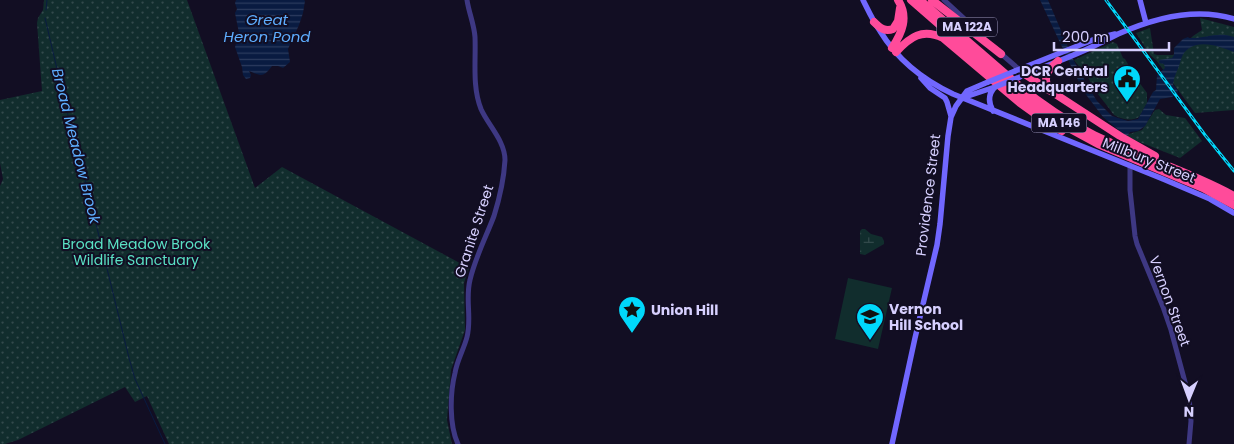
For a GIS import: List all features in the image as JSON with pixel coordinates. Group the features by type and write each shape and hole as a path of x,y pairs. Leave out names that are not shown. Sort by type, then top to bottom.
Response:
{"highway":[{"name":"MA 146","path":"911,0 1036,107 1060,123 1087,139 1203,188 1234,205"},
{"name":"MA 146","path":"920,0 1017,84 1060,116 1103,139 1197,177 1234,196"},
{"name":"MA 122A","path":"932,0 1001,54"},
{"path":"874,22 884,30 893,29 899,18 899,1"},
{"path":"894,50 901,33 904,18 904,11 899,1"},
{"path":"894,50 918,35 931,34 943,38 1014,98 1051,124 1089,144 1116,155 1138,161"},
{"path":"1051,91 1046,81 1046,73 1057,58"},
{"path":"1023,76 1051,91 1130,142 1197,177"}],"main road":[{"name":"Millbury Street","path":"862,0 874,22 894,50 919,74 940,88 1210,199 1234,213"},
{"path":"1140,0 1146,23"},
{"path":"962,98 1023,76 1104,36 1117,34 1146,23 1175,16 1195,14 1213,14 1234,20"},
{"path":"962,98 970,89 1016,70 1057,58"},
{"path":"919,74 930,88 946,100 951,117"},
{"path":"994,110 989,99 991,91 995,87"},
{"name":"Providence Street","path":"892,444 937,245 951,117 962,98"}],"street":[{"name":"Granite Street","path":"458,444 453,428 453,382 469,329 468,286 496,209 505,160 502,146 481,110 478,100 475,74 475,38 473,21 467,0"},
{"path":"944,0 1001,54"},
{"name":"MA 122A","path":"1001,54 1023,76"},
{"name":"Vernon Street","path":"1130,165 1130,190 1135,236 1163,308 1189,397 1191,421 1189,444"}],"green space":[{"name":"Broad Meadow Brook Wildlife Sanctuary","path":"44,0 187,0 255,188 282,167 469,268 464,283 465,330 451,370 447,420 452,444 169,444 147,396 135,402 125,387 18,440 0,444 0,186 3,179 0,163 0,100 42,91 37,23 43,10"},
{"path":"1200,18 1234,27 1234,110 1195,113 1156,60 1150,55 1136,33 1150,28 1154,54 1173,55 1202,30"},
{"path":"1113,42 1117,44 1123,58 1147,93 1147,103 1139,117 1133,119 1128,120 1113,114 1093,87 1087,73 1084,73 1074,60"},
{"path":"1159,109 1166,115 1185,118 1202,141 1180,158 1127,137 1129,134 1142,130 1155,110"},
{"path":"862,229 882,237 884,244 865,255 860,254 860,231"},
{"path":"848,278 892,288 878,349 835,339"}],"water":[{"name":"Great Heron Pond","path":"236,0 305,1 299,25 288,49 290,62 283,68 272,66 262,75 249,71 250,78 246,79 243,75 235,47 239,33 235,13 237,9"},
{"path":"1040,0 1048,0 1074,61 1097,101 1112,116 1128,121 1138,119 1156,90 1157,75 1165,68 1164,64 1159,63 1159,60 1172,58 1174,48 1183,39 1188,37 1228,35 1234,37 1234,52 1205,44 1193,46 1184,52 1173,85 1178,93 1172,97 1160,99 1145,126 1138,131 1130,132 1127,137 1103,117 1084,92"}],"waterway":[{"name":"Broad Meadow Brook","path":"46,10 47,0"},
{"name":"Broad Meadow Brook","path":"45,18 129,358 135,379 165,444"}],"railway":[{"path":"1106,0 1205,135 1234,171"}],"place":[{"name":"DCR Central Headquarters","path":"1127,103"},
{"name":"Union Hill","path":"632,334"},
{"name":"Vernon Hill School","path":"870,341"}]}
